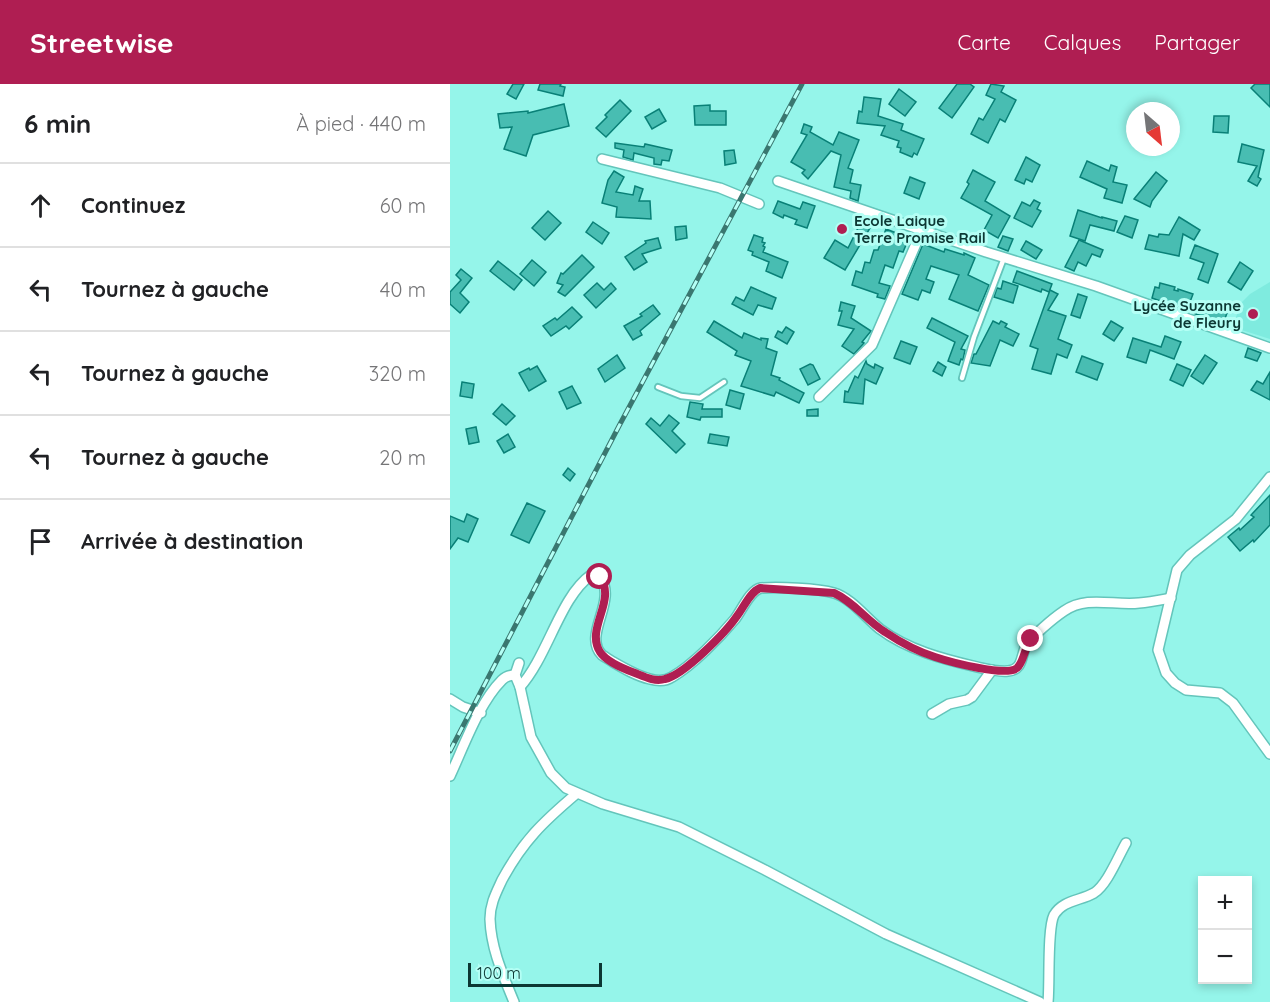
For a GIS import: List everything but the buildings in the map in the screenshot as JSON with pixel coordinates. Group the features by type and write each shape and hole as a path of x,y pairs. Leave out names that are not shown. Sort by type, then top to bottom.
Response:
{"street":[{"path":"602,159 720,188 759,204"},
{"path":"778,181 1004,258 1121,294 1270,348"},
{"path":"819,397 872,345 922,230"},
{"path":"1270,477 1236,519 1183,562 1174,577 1158,650 1166,673 1175,683 1186,690 1220,693 1233,703 1270,754"},
{"path":"520,687 536,667 576,588 591,576 600,577 605,584 606,592 596,635 596,643 601,654 627,670 652,680 672,677 709,647 735,619 753,592 760,588 834,593 843,597 886,633 934,657 1009,672 1017,668 1022,661 1025,647 1031,639 1065,610 1081,602 1139,603 1171,598"},
{"path":"519,663 515,675 520,687 528,728 538,750 558,782 576,794 679,827 886,934 1040,1002"},
{"path":"932,714 949,704 972,697 992,670"},
{"path":"450,776 481,713 502,680 508,675 515,675"},
{"path":"450,699 463,707 481,713"},
{"path":"514,1002 493,944 490,917 494,897 516,855 528,838 576,794"},
{"path":"1048,1002 1050,940 1054,915 1061,907 1093,893 1100,887 1126,843"}],"lane":[{"path":"962,378 974,337 1004,258"},
{"path":"658,387 681,396 700,398 724,382"}],"shaded area":[{"name":"Lycée Suzanne de Fleury","path":"1270,282 1270,339 1232,327 1242,302 1250,294"}],"railway":[{"path":"450,751 619,426 802,84"}],"place":[{"name":"Ecole Laique Terre Promise Rail","path":"842,229"},
{"name":"Lycée Suzanne de Fleury","path":"1253,314"}],"route":[{"path":"600,577 605,584 606,592 596,635 596,643 601,654 627,670 652,680 672,677 709,647 735,619 753,592 760,588 834,593 843,597 886,633 934,657 992,670 1009,672 1017,668 1022,661 1025,647 1031,639"}]}
